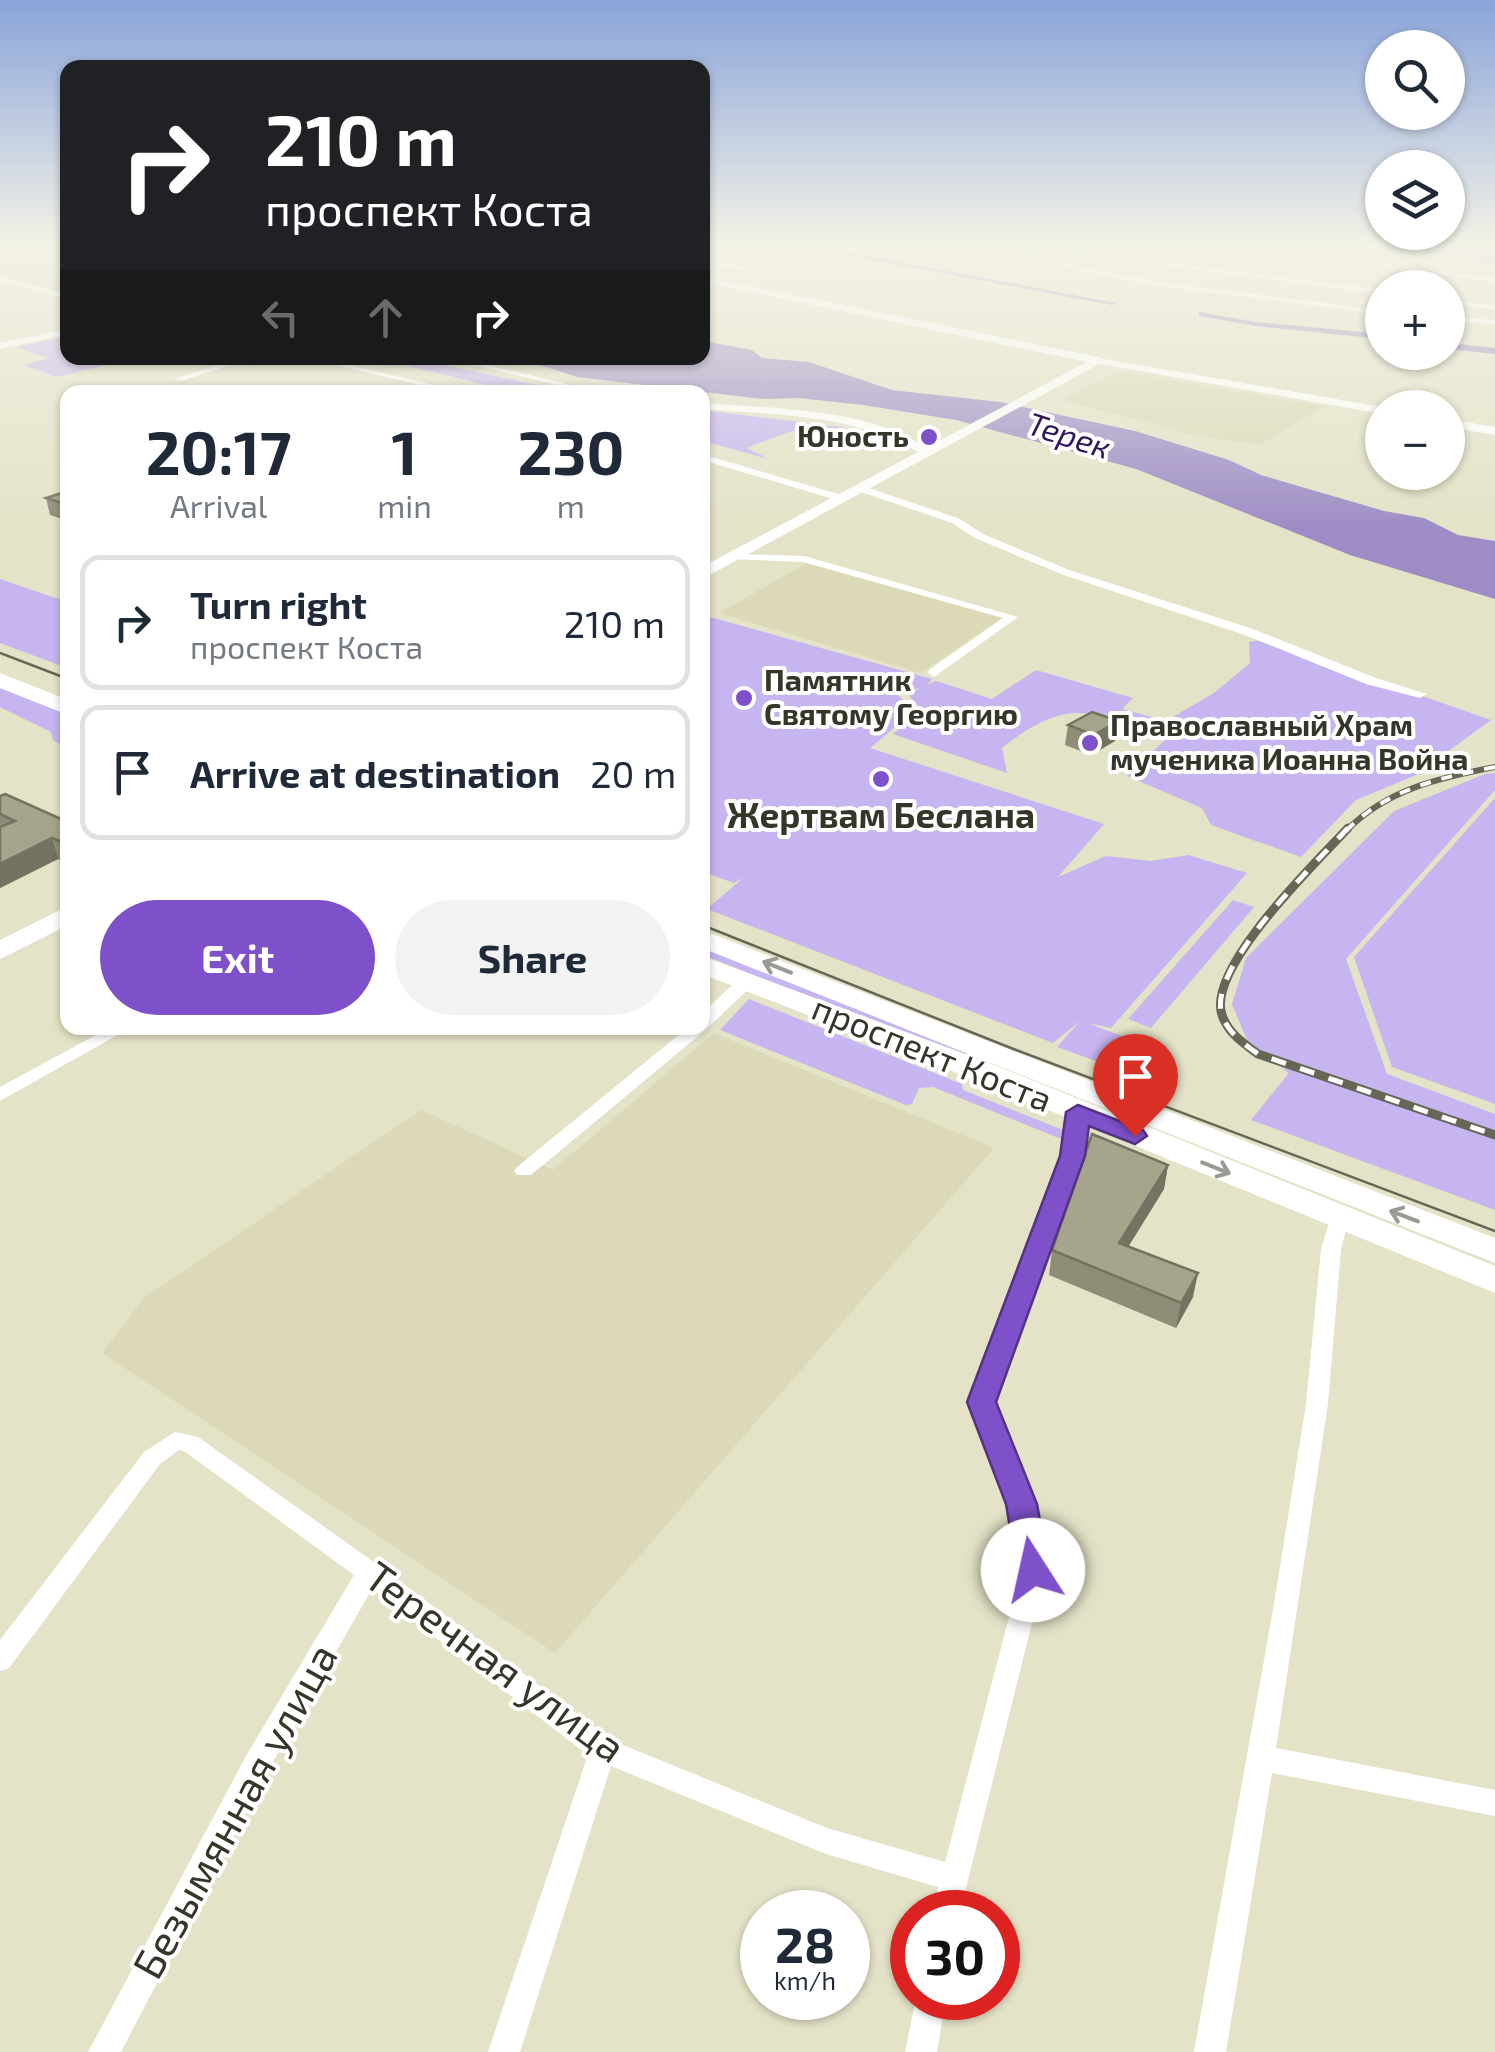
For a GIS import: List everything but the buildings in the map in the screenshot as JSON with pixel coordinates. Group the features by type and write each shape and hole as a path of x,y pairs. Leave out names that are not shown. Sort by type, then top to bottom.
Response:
{"main road":[{"path":"992,340 1100,362"},
{"path":"710,570 1100,362"},
{"path":"0,661 60,685"},
{"path":"0,680 60,705"},
{"path":"0,932 60,901"},
{"path":"0,950 60,918"},
{"name":"проспект Коста","path":"710,941 1048,1087 1078,1112 1495,1280"},
{"name":"проспект Коста","path":"710,967 1495,1251"}],"street":[{"path":"0,346 28,340"},
{"path":"1100,362 1365,408"},
{"path":"178,379 225,365"},
{"path":"341,365 429,385"},
{"path":"479,365 566,385"},
{"path":"710,407 872,428 901,436 929,454"},
{"path":"1465,426 1495,431"},
{"path":"710,459 844,499"},
{"path":"862,489 956,521 979,536 1065,572 1249,632 1371,681 1420,694"},
{"path":"734,557 804,559 1012,618 934,673"},
{"path":"710,1016 746,982"},
{"path":"0,1095 108,1035"},
{"path":"524,1172 689,1035"},
{"path":"951,1890 1033,1570 1021,1504 981,1402 1072,1156 1078,1112"},
{"path":"1210,2052 1317,1404 1331,1249 1340,1218"},
{"name":"Теречная улица","path":"0,1660 152,1458 175,1441 190,1443 369,1572 603,1750 826,1841 953,1878"},
{"name":"Безымянная улица","path":"104,2052 256,1765 369,1572"},
{"path":"504,2052 603,1750"},
{"path":"1261,1758 1495,1802"},
{"path":"920,2052 927,2020"}],"shaded area":[{"path":"60,340 60,365 107,365 56,377 24,365 49,358 17,347"},
{"path":"403,365 443,365 538,385 486,385"},
{"path":"1117,371 1323,407 1260,445 1194,435 1063,400"},
{"path":"710,411 841,427 904,442 904,446 887,446 803,427 746,448 769,459 710,443"},
{"path":"807,563 1002,618 920,673 719,613"},
{"path":"0,579 60,600 60,665 0,643"},
{"path":"710,617 932,679 927,685 936,681 992,699 1036,670 1133,698 1122,709 1166,721 1214,693 1250,663 1249,642 1262,640 1491,720 1416,775 1356,800 1301,857 1211,825 1202,808 1127,776 1170,735 1101,715 1065,714 1046,720 1002,748 1007,773 893,734 921,711 909,695 920,688 897,694 915,711 870,748 1104,824 1058,877 1106,856 1151,861 1188,855 1247,873 1111,1028 1087,1023 1130,1039 1107,1065 1057,1047 1080,1021 1053,1043 710,910 744,877 734,883 710,874"},
{"path":"0,687 60,711 60,744 53,740 51,732 0,707"},
{"path":"1495,773 1495,790 1346,959 1387,1074 1495,1114 1495,1210 1251,1120 1289,1073 1247,1040 1232,1004 1246,958 1394,811"},
{"path":"1495,798 1495,1104 1392,1067 1354,957"},
{"path":"1233,900 1254,907 1151,1028 1128,1019"},
{"path":"710,949 975,1057 970,1060 710,958"},
{"path":"749,999 962,1084 963,1090 1068,1132 1066,1141 933,1087 919,1088 912,1104 906,1105 720,1030"},
{"path":"714,1033 994,1148 555,1653 102,1353 144,1298 421,1110 553,1170"}],"water":[{"name":"Терек","path":"710,342 752,350 762,358 809,362 892,390 1000,402 1135,431 1229,460 1261,475 1384,511 1424,518 1458,535 1495,541 1495,599 1350,555 1136,469 956,420 863,405 710,393 710,385 645,385 577,377 536,365 710,365"}],"waterway":[{"path":"1465,348 1495,351"}],"tram line":[{"path":"0,653 60,676"},
{"path":"710,928 1016,1050 1495,1231"}],"railway":[{"path":"1346,831 1396,795 1434,781 1495,767"},
{"path":"1348,828 1246,944 1230,971 1222,995 1222,1015 1237,1037 1258,1054 1495,1135"}],"place":[{"name":"Юность","path":"929,437"},
{"name":"Памятник Святому Георгию","path":"744,698"},
{"name":"Православный Храм мученика Иоанна Война","path":"1090,743"},
{"name":"Жертвам Беслана","path":"881,779"}],"route":[{"path":"1033,1570 1021,1504 981,1402 1072,1156 1079,1131 1078,1112 1135,1136"}]}
